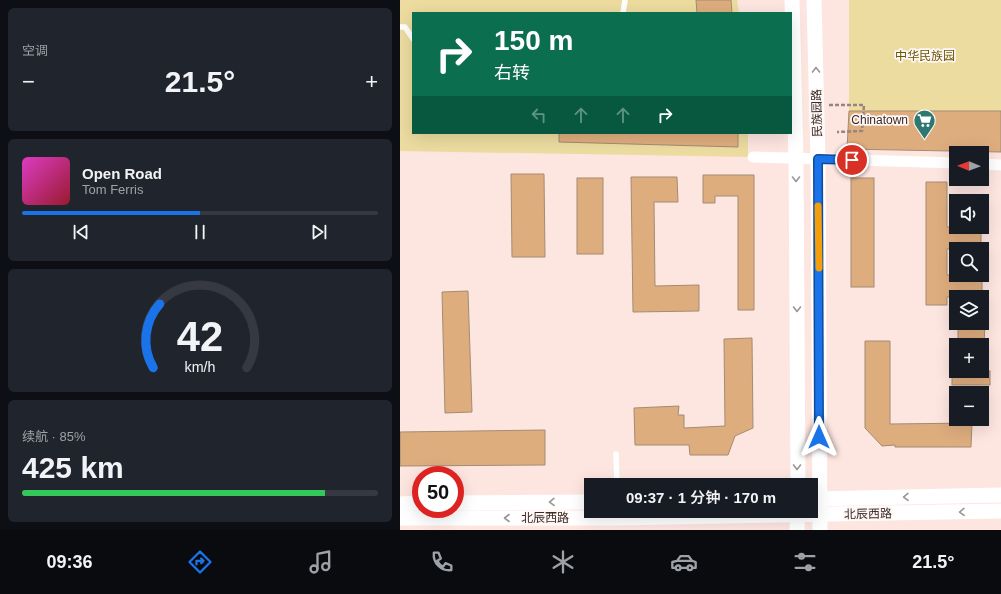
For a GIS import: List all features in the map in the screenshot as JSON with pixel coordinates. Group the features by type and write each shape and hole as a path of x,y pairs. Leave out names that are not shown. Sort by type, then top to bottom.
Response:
{"main road":[{"name":"民族园路","path":"792,0 796,158 798,478"},
{"name":"民族园路","path":"814,0 818,159 815,478"},
{"name":"北辰西路","path":"818,499 1001,495"},
{"name":"北辰西路","path":"464,503 584,502"},
{"path":"400,504 412,504"},
{"name":"民族园路","path":"818,508 820,514 820,530"},
{"name":"北辰西路","path":"820,514 1001,511"},
{"name":"北辰西路","path":"400,518 584,515"},
{"path":"797,530 798,518"}],"street":[{"path":"753,157 949,164"},
{"path":"989,164 1001,165"}],"lane":[{"path":"623,12 625,0"},
{"path":"400,27 405,27 412,38"},
{"path":"616,454 616,478"}],"path":[{"path":"837,132 862,131 864,105 849,105"}],"green space":[{"path":"400,0 737,0 739,12 412,12 412,134 748,134 748,157 400,151"},
{"name":"中华民族园","path":"849,0 1001,0 1001,111 849,111"}],"building":[{"path":"696,0 731,0 732,12 697,12"},
{"name":"Chinatown","path":"849,111 1001,111 1001,152 989,152 989,146 949,146 949,151 847,149"},
{"path":"559,134 738,134 738,147 559,142"},
{"path":"511,174 544,174 545,257 512,257"},
{"path":"703,175 754,175 754,310 738,310 738,196 715,196 715,203 703,203"},
{"path":"631,177 677,177 678,202 654,202 655,286 699,285 699,311 633,312"},
{"path":"577,178 603,178 603,254 577,254"},
{"path":"851,178 874,178 874,287 851,287"},
{"path":"926,182 947,182 947,227 949,227 949,234 981,234 981,242 949,242 949,249 947,249 947,275 949,275 949,282 982,282 982,290 949,290 947,305 926,305"},
{"path":"468,291 472,412 445,413 442,292"},
{"path":"958,330 985,330 984,338 958,338"},
{"path":"752,338 753,428 735,436 728,455 690,455 689,445 635,445 634,408 679,406 678,415 684,415 684,428 725,426 724,339"},
{"path":"865,341 890,341 890,424 949,423 949,426 972,426 971,447 882,446 865,428"},
{"path":"990,371 990,385 952,385 952,378 989,378"},
{"path":"545,430 545,465 400,466 400,432"}],"slow traffic":[{"path":"818,206 819,268"}],"place":[{"name":"Chinatown","path":"924,140"}],"route":[{"path":"819,437 818,159 852,160"}]}
